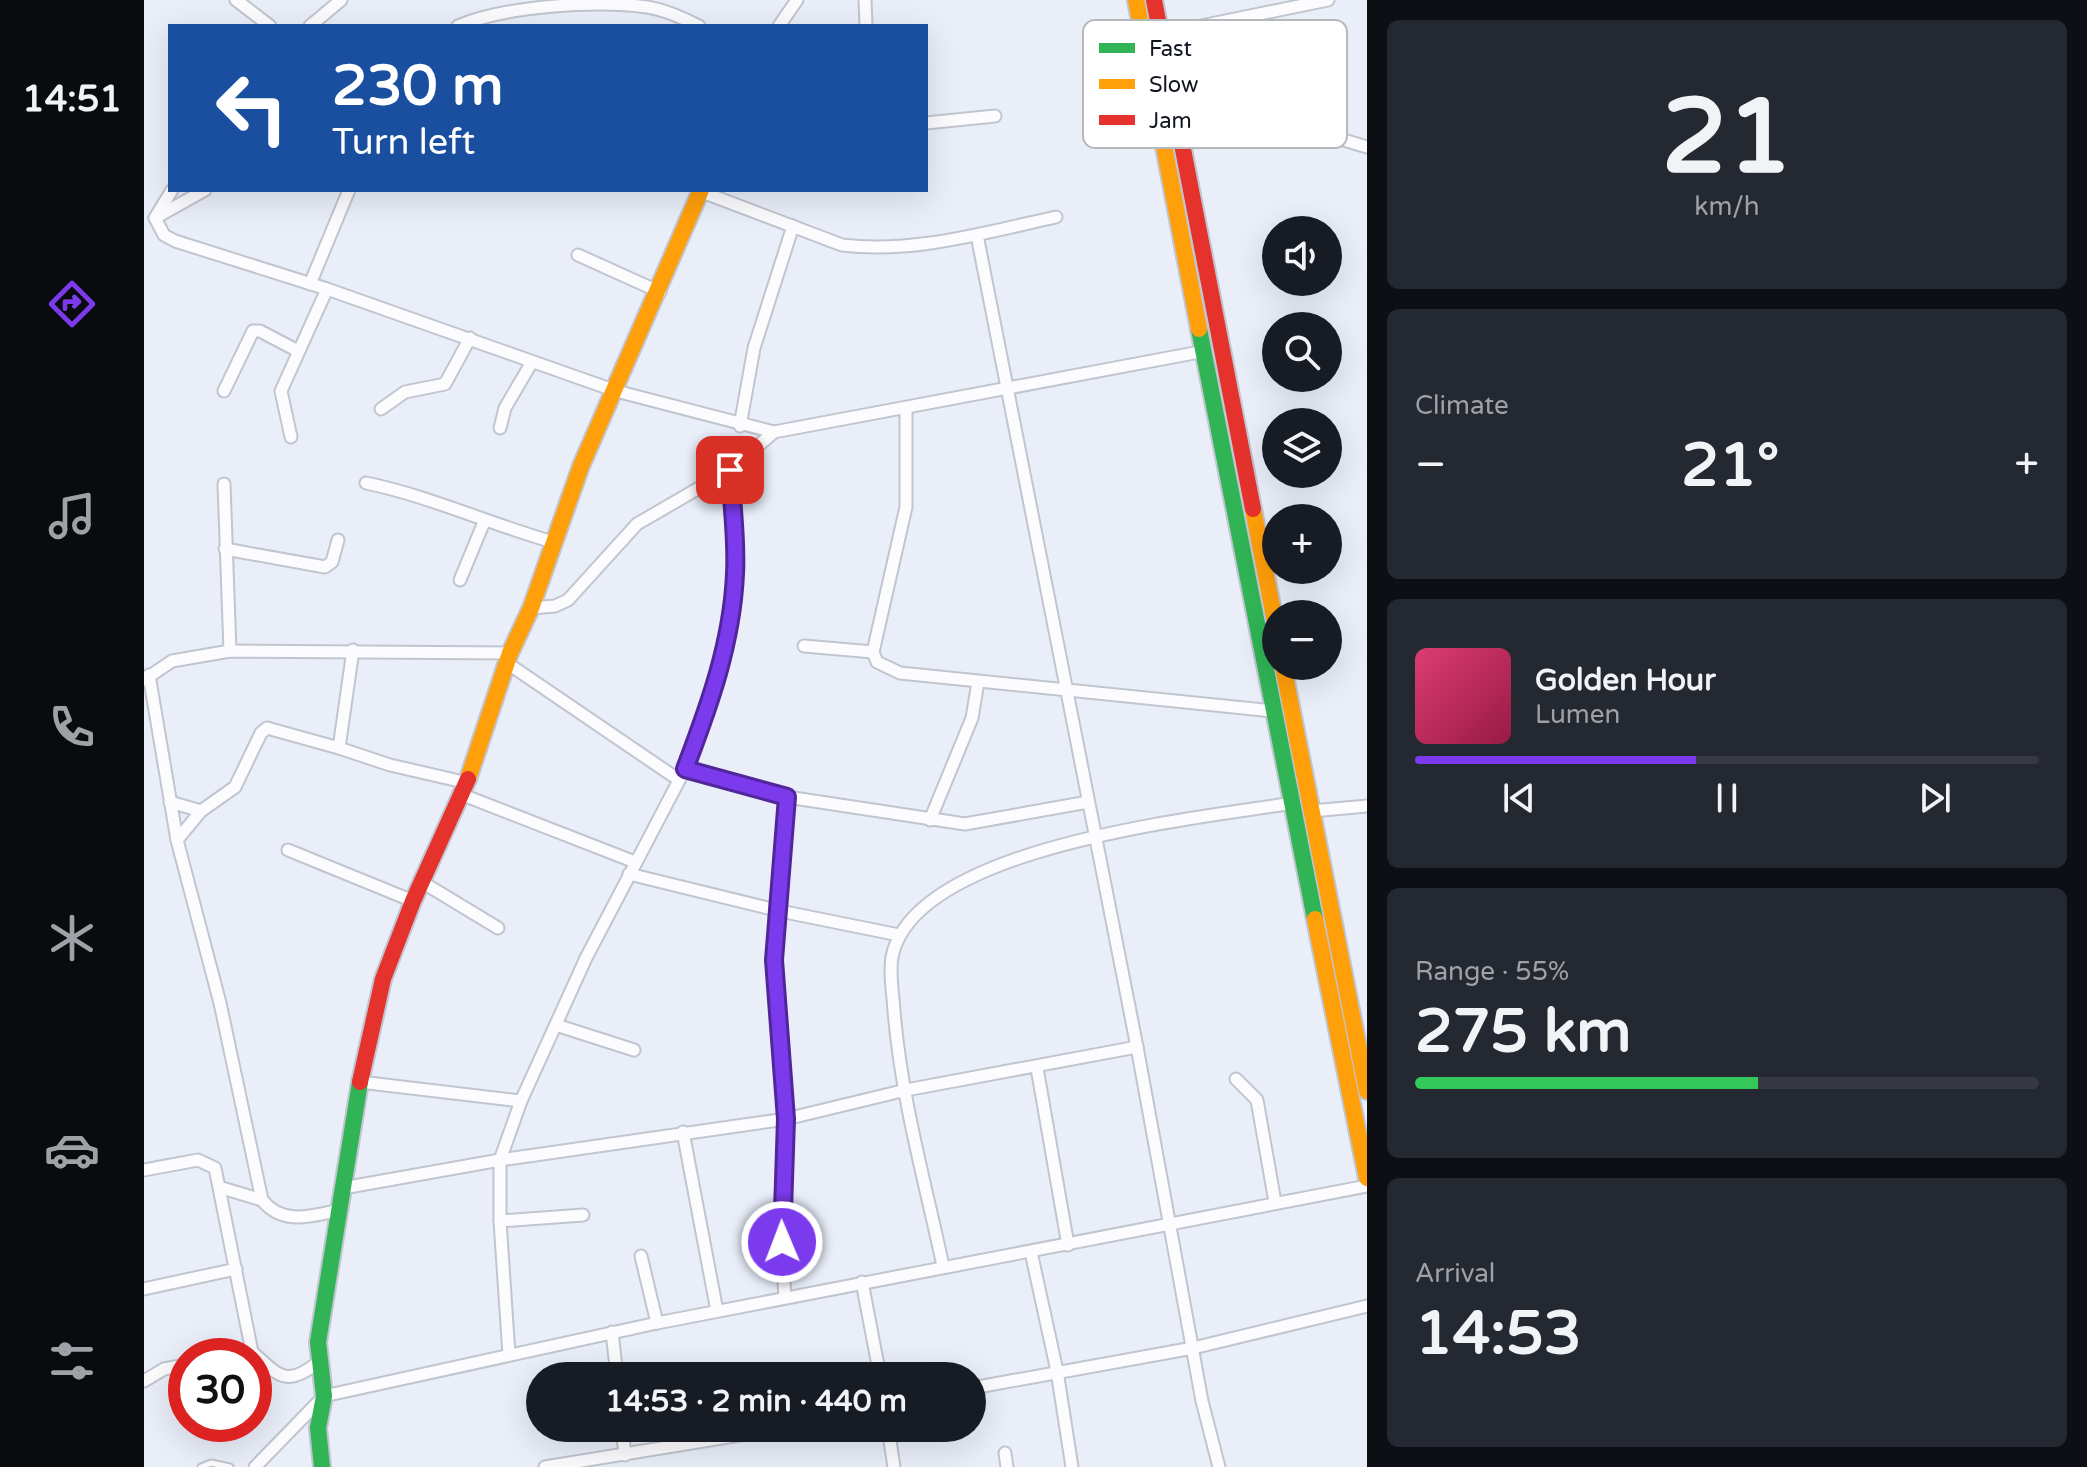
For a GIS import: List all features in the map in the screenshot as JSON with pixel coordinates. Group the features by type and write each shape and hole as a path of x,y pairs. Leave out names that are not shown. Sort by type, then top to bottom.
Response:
{"main road":[{"path":"1136,0 1150,20"},
{"path":"1154,0 1158,20"},
{"path":"1176,148 1205,351 1273,711 1367,1175"},
{"path":"1182,148 1271,600"},
{"path":"322,1467 318,1428 324,1396 317,1363 360,1082 376,1000 413,901 466,789 508,658 531,608 581,466 660,292 699,192"},
{"path":"1286,680 1312,811 1360,1014 1367,1091"}],"street":[{"path":"236,0 267,24"},
{"path":"312,24 329,5 341,0"},
{"path":"780,24 797,0"},
{"path":"865,0 866,24"},
{"path":"1229,20 1328,0"},
{"path":"463,24 480,17 517,10 626,6 660,10 694,24"},
{"path":"928,123 995,116"},
{"path":"1347,141 1367,147"},
{"path":"155,218 171,192"},
{"path":"155,218 201,192"},
{"path":"310,284 348,192"},
{"path":"705,192 842,245 856,247 914,245 1056,217"},
{"path":"155,218 159,229 169,239 327,289 616,391 740,426 774,432 1205,351"},
{"path":"740,426 754,348 793,226"},
{"path":"977,235 1064,692 1096,836 1193,1348 1219,1467"},
{"path":"578,255 660,292"},
{"path":"291,437 281,391 327,289"},
{"path":"224,391 253,331 260,331 298,351"},
{"path":"381,409 405,392 445,384 470,338"},
{"path":"500,428 505,408 532,362"},
{"path":"906,408 906,507 873,652 877,662 900,673 1273,711"},
{"path":"531,608 555,606 568,600 637,524 730,470 774,432"},
{"path":"509,1355 500,1221 500,1160 521,1101 629,874 682,775 708,708 732,615 736,572 730,470"},
{"path":"366,483 395,489 484,522 553,542"},
{"path":"224,484 230,651"},
{"path":"460,580 484,522"},
{"path":"225,549 325,567 332,562 338,540"},
{"path":"804,646 873,652"},
{"path":"340,1210 290,1218 271,1211 262,1200 220,1003 177,840 147,678 172,661 230,651 353,650 508,658 682,775 787,797 930,820 982,823 1088,802"},
{"path":"339,748 353,650"},
{"path":"930,820 972,718 978,682"},
{"path":"177,840 201,811 235,787 261,733 267,728 466,789 635,862"},
{"path":"785,1298 780,1215 786,1119 774,960 787,797"},
{"path":"170,802 201,811"},
{"path":"943,1266 896,1033 891,978 899,935 921,909 940,894 1036,853 1096,836 1293,803"},
{"path":"1312,811 1367,806"},
{"path":"288,850 413,901"},
{"path":"629,874 780,911 899,935"},
{"path":"422,882 498,928"},
{"path":"556,1025 634,1050"},
{"path":"343,1188 500,1160 786,1119 906,1090 1137,1047"},
{"path":"1037,1068 1068,1245"},
{"path":"1236,1079 1257,1100 1275,1202"},
{"path":"360,1082 521,1101"},
{"path":"683,1132 717,1311"},
{"path":"144,1170 198,1160 215,1168 222,1188 249,1338"},
{"path":"255,1467 265,1462 324,1396 612,1332 1367,1186"},
{"path":"222,1188 262,1200"},
{"path":"500,1221 583,1215"},
{"path":"1031,1252 1057,1371 1072,1467"},
{"path":"641,1256 657,1323"},
{"path":"144,1289 236,1269"},
{"path":"862,1282 877,1362"},
{"path":"986,1385 1193,1348 1367,1306"},
{"path":"612,1332 615,1362"},
{"path":"272,1369 289,1378 304,1374 317,1363"},
{"path":"144,1381 168,1368"},
{"path":"624,1442 625,1455"},
{"path":"545,1467 701,1442"},
{"path":"890,1442 894,1467"},
{"path":"1005,1453 1007,1467"}],"lane":[{"path":"201,1467 211,1463 230,1467"}],"traffic: fast":[{"path":"1199,329 1315,919"},
{"path":"322,1467 318,1428 324,1396 318,1342 360,1082"}],"traffic: slow":[{"path":"1136,0 1140,20"},
{"path":"1164,148 1199,329"},
{"path":"468,779 510,653 531,608 581,466 700,192"},
{"path":"1253,509 1271,600"},
{"path":"1286,680 1367,1091"},
{"path":"1315,919 1367,1178"}],"traffic: jam":[{"path":"1154,0 1158,20"},
{"path":"1183,148 1253,509"},
{"path":"360,1082 383,979 413,901 468,779"}],"route":[{"path":"730,470 736,572 732,615 724,658 685,769 787,797 774,960 786,1119 780,1215 782,1242"}]}
